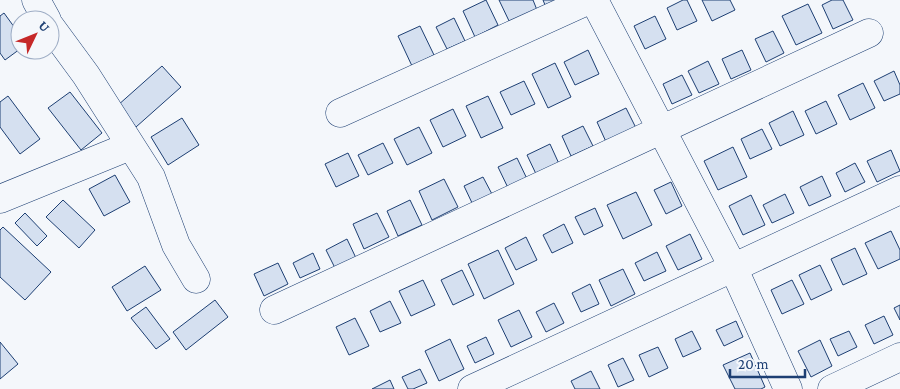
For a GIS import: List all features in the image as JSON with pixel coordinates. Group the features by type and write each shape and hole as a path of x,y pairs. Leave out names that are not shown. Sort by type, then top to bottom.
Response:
{"street":[{"path":"340,113 588,0"},
{"path":"594,0 733,267 788,389"},
{"path":"274,310 869,33"},
{"path":"60,40 86,75 151,177 176,245 196,279"},
{"path":"0,200 130,146"},
{"path":"472,389 900,190"},
{"path":"832,389 900,357"}],"building":[{"path":"486,0 498,25 475,37 463,11"},
{"path":"499,0 533,0 537,10 510,23"},
{"path":"543,0 557,0 545,5"},
{"path":"687,0 697,21 677,30 667,8"},
{"path":"702,0 730,0 735,10 712,21"},
{"path":"832,0 843,0 853,20 833,29 822,5"},
{"path":"808,4 822,33 796,45 782,16"},
{"path":"4,13 10,21 10,56 5,60 0,53 0,16"},
{"path":"655,16 666,39 645,49 634,26"},
{"path":"454,18 465,41 447,49 436,27"},
{"path":"420,26 434,55 412,66 398,36"},
{"path":"773,31 784,53 766,62 755,39"},
{"path":"588,50 599,74 575,85 564,62"},
{"path":"742,50 751,70 731,79 722,59"},
{"path":"708,61 719,84 699,93 688,71"},
{"path":"555,63 571,97 548,108 532,74"},
{"path":"162,66 181,87 136,127 117,106"},
{"path":"894,71 900,85 900,94 884,101 874,81"},
{"path":"682,75 692,95 672,104 663,84"},
{"path":"524,81 535,104 511,115 500,92"},
{"path":"863,83 875,108 850,120 838,95"},
{"path":"70,92 102,133 81,150 48,108"},
{"path":"8,96 40,139 20,154 0,127 0,102"},
{"path":"488,96 503,128 481,138 466,106"},
{"path":"826,101 837,124 816,134 805,111"},
{"path":"626,108 637,130 607,144 597,122"},
{"path":"453,109 466,136 443,147 430,120"},
{"path":"793,111 804,135 780,146 769,123"},
{"path":"182,118 199,145 168,165 151,137"},
{"path":"583,126 593,146 571,156 562,136"},
{"path":"419,127 432,153 407,165 394,139"},
{"path":"762,129 772,149 750,159 741,139"},
{"path":"383,143 393,163 368,175 358,155"},
{"path":"550,144 560,166 537,176 527,155"},
{"path":"733,147 747,177 718,190 704,161"},
{"path":"891,150 900,171 877,182 867,161"},
{"path":"348,153 359,176 336,187 325,164"},
{"path":"517,158 529,183 510,192 498,167"},
{"path":"855,163 865,182 845,192 836,173"},
{"path":"115,175 130,202 104,216 89,189"},
{"path":"822,176 831,196 809,206 800,187"},
{"path":"483,177 493,196 473,205 464,186"},
{"path":"444,179 458,207 432,220 419,191"},
{"path":"671,182 682,206 666,214 654,190"},
{"path":"636,192 652,225 623,239 607,205"},
{"path":"785,194 794,213 772,223 763,205"},
{"path":"751,195 765,225 743,235 729,206"},
{"path":"63,200 95,230 79,248 46,217"},
{"path":"410,200 422,225 398,236 387,211"},
{"path":"595,208 603,226 584,235 575,217"},
{"path":"25,213 47,236 37,246 15,223"},
{"path":"377,213 389,237 364,249 353,224"},
{"path":"564,224 573,243 552,253 543,235"},
{"path":"3,227 51,272 25,300 0,277 0,230"},
{"path":"891,231 900,250 900,259 878,269 865,243"},
{"path":"690,234 702,259 678,270 666,246"},
{"path":"526,237 537,260 516,270 505,248"},
{"path":"347,239 356,258 335,268 326,250"},
{"path":"855,248 867,274 843,285 831,259"},
{"path":"498,250 514,284 484,299 468,264"},
{"path":"657,252 666,271 644,281 635,263"},
{"path":"313,253 320,269 300,278 293,263"},
{"path":"278,263 288,284 264,296 254,274"},
{"path":"820,265 832,290 811,300 799,275"},
{"path":"145,266 161,290 127,311 112,287"},
{"path":"623,269 635,294 611,306 599,280"},
{"path":"462,270 474,295 453,305 441,280"},
{"path":"423,280 435,305 411,316 399,291"},
{"path":"792,280 804,304 782,314 771,290"},
{"path":"590,284 599,304 581,312 572,293"},
{"path":"215,300 228,317 186,350 173,332"},
{"path":"390,301 401,323 380,332 370,311"},
{"path":"554,303 564,323 546,332 536,312"},
{"path":"900,305 900,320 894,308"},
{"path":"146,307 170,339 156,349 131,318"},
{"path":"519,310 532,337 511,347 498,320"},
{"path":"884,316 893,335 874,344 865,325"},
{"path":"355,318 369,346 349,355 336,327"},
{"path":"736,321 743,337 724,346 716,330"},
{"path":"692,331 701,349 683,357 675,339"},
{"path":"849,331 857,347 838,356 830,339"},
{"path":"486,337 494,354 475,363 467,346"},
{"path":"450,339 464,369 439,381 425,351"},
{"path":"820,340 832,366 811,377 798,351"},
{"path":"0,342 18,364 0,379"},
{"path":"658,347 668,368 649,377 639,355"},
{"path":"750,353 765,387 761,389 735,389 723,365"},
{"path":"623,358 634,380 618,387 608,365"},
{"path":"420,369 427,383 413,389 408,389 402,377"},
{"path":"591,371 600,389 575,389 571,381"},
{"path":"390,380 394,389 372,389"}]}
